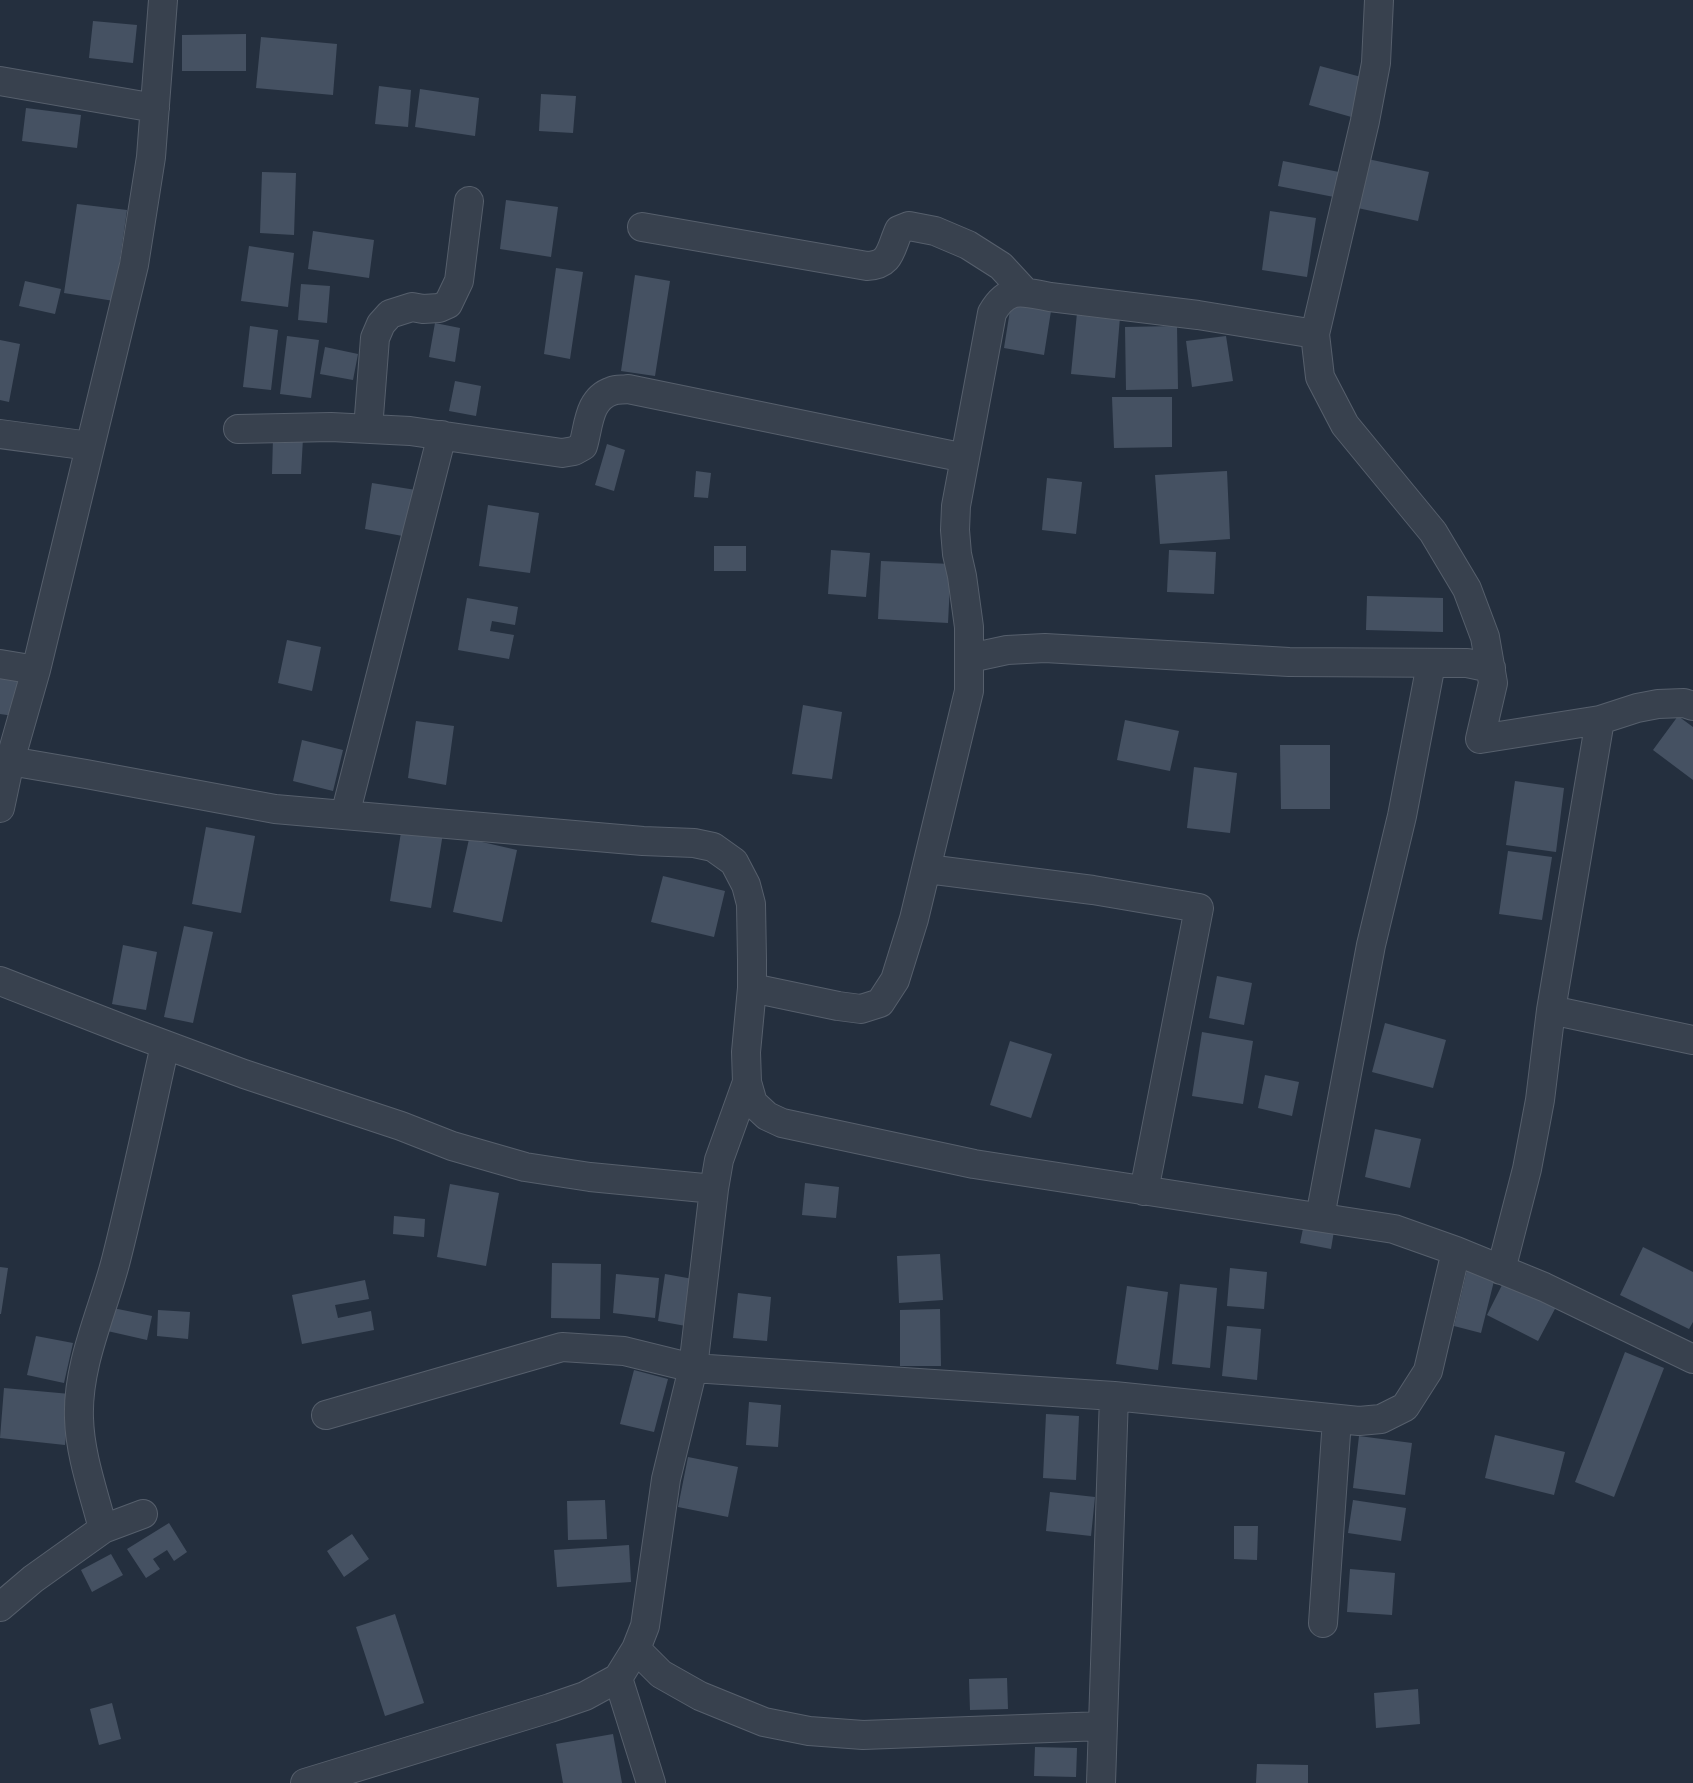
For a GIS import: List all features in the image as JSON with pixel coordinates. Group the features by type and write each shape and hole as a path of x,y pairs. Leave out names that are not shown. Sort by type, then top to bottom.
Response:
{"street":[{"path":"0,808 10,761 36,670 134,265 151,157 163,0"},
{"path":"1379,0 1374,73 1365,120 1315,334 1320,377 1345,425 1434,532 1466,589 1485,637 1493,683 1480,739 1600,720 1658,704 1684,703 1693,706"},
{"path":"0,81 155,108"},
{"path":"368,429 375,338 381,324 390,314 412,307 423,310 439,308 448,304 459,281 469,200"},
{"path":"642,227 868,266 878,266 886,260 899,230 909,226 935,231 968,245 1001,266 1026,293"},
{"path":"752,988 838,1006 862,1009 880,1003 895,980 927,869 969,691 969,627 954,530 956,506 992,312 1000,300 1009,294 1026,293 1238,321 1315,334"},
{"path":"238,429 331,427 410,431 562,453 574,451 583,446 590,411 598,399 612,391 628,390 965,458"},
{"path":"0,434 90,446"},
{"path":"345,816 442,435"},
{"path":"970,658 1007,650 1045,648 1289,662 1467,663 1491,668"},
{"path":"0,664 36,670"},
{"path":"1320,1218 1371,945 1402,816 1431,664"},
{"path":"1501,1270 1527,1169 1540,1100 1551,1010 1600,720"},
{"path":"10,761 275,809 644,841 694,843 713,847 734,862 746,885 751,904 752,988 746,1052 747,1082 752,1103 767,1116 782,1123 974,1164 1394,1229 1456,1251 1544,1287 1693,1359"},
{"path":"927,869 1093,890 1199,908 1144,1191"},
{"path":"0,981 244,1074 401,1126 452,1146 525,1167 590,1177 714,1190"},
{"path":"1551,1010 1693,1040"},
{"path":"103,1529 84,1456 79,1419 80,1388 97,1320 115,1262 165,1045"},
{"path":"305,1783 550,1708 585,1696 618,1678 636,1649 644,1626 666,1479 693,1368 719,1160 747,1082"},
{"path":"326,1415 562,1347 624,1351 693,1368 1114,1396 1359,1421 1381,1419 1405,1407 1428,1371 1456,1251"},
{"path":"1101,1783 1114,1396"},
{"path":"1323,1623 1337,1419"},
{"path":"0,1607 34,1579 103,1529 143,1514"},
{"path":"636,1649 661,1674 700,1696 764,1722 809,1731 863,1735 1103,1726"},
{"path":"618,1678 651,1783"}],"building":[{"path":"93,21 137,25 133,63 89,58"},
{"path":"246,34 246,71 182,71 182,35"},
{"path":"261,37 337,44 333,95 256,88"},
{"path":"1320,66 1365,78 1355,118 1309,105"},
{"path":"379,86 411,90 408,127 375,124"},
{"path":"420,89 479,98 475,136 415,127"},
{"path":"541,94 576,96 573,133 539,131"},
{"path":"26,108 81,115 77,148 22,141"},
{"path":"1363,158 1429,172 1418,221 1353,207"},
{"path":"1283,161 1339,172 1334,197 1278,186"},
{"path":"262,172 296,173 294,235 260,233"},
{"path":"506,200 558,207 551,257 500,249"},
{"path":"77,204 127,210 114,301 64,293"},
{"path":"1270,211 1316,218 1307,277 1262,270"},
{"path":"313,231 374,240 369,278 308,269"},
{"path":"249,246 294,253 288,307 241,301"},
{"path":"556,268 583,272 570,359 544,354"},
{"path":"635,275 670,281 655,376 621,371"},
{"path":"25,281 61,289 55,314 19,306"},
{"path":"301,284 330,286 327,323 298,320"},
{"path":"1011,304 1051,311 1044,355 1004,348"},
{"path":"1077,313 1120,317 1115,378 1071,374"},
{"path":"435,323 460,328 455,362 429,357"},
{"path":"250,326 278,330 271,390 243,387"},
{"path":"1177,326 1178,389 1126,390 1125,327"},
{"path":"287,336 319,340 311,398 280,394"},
{"path":"1226,336 1233,381 1192,387 1186,341"},
{"path":"0,340 20,344 9,402 0,400"},
{"path":"325,347 358,354 353,380 320,374"},
{"path":"455,381 481,386 476,416 449,411"},
{"path":"1112,397 1172,397 1172,447 1114,448"},
{"path":"273,438 303,438 301,474 272,474"},
{"path":"607,444 625,450 614,491 595,485"},
{"path":"696,471 711,473 708,498 694,497"},
{"path":"1227,471 1230,539 1160,544 1155,475"},
{"path":"1047,478 1082,482 1076,534 1042,530"},
{"path":"372,483 416,490 408,537 365,529"},
{"path":"488,505 539,513 530,573 479,566"},
{"path":"714,546 746,546 746,571 714,571"},
{"path":"831,550 870,553 866,597 828,594"},
{"path":"1169,550 1216,552 1214,594 1167,592"},
{"path":"881,561 951,564 948,623 878,619"},
{"path":"1367,596 1443,598 1443,632 1366,630"},
{"path":"467,598 518,607 515,625 492,621 490,631 514,635 509,659 458,650"},
{"path":"287,640 321,647 312,691 278,683"},
{"path":"0,668 21,672 14,716 0,714"},
{"path":"803,705 842,712 832,779 792,774"},
{"path":"1678,716 1693,727 1693,780 1653,750"},
{"path":"1125,720 1179,731 1170,771 1117,760"},
{"path":"416,721 454,726 446,785 408,778"},
{"path":"302,740 343,750 333,791 293,781"},
{"path":"1280,745 1330,745 1330,809 1281,809"},
{"path":"1194,767 1237,773 1230,833 1187,828"},
{"path":"1515,781 1564,788 1556,852 1506,845"},
{"path":"402,826 443,833 431,908 390,901"},
{"path":"206,827 255,836 241,913 192,904"},
{"path":"469,839 517,850 502,922 453,912"},
{"path":"1508,851 1552,857 1542,920 1499,914"},
{"path":"663,876 725,891 714,937 651,922"},
{"path":"184,926 213,932 193,1023 164,1017"},
{"path":"123,945 157,952 146,1010 112,1004"},
{"path":"1217,976 1252,983 1244,1025 1209,1018"},
{"path":"1385,1023 1446,1040 1433,1088 1372,1072"},
{"path":"1202,1032 1253,1041 1243,1104 1192,1096"},
{"path":"1010,1041 1052,1054 1031,1118 990,1105"},
{"path":"1265,1075 1299,1082 1292,1116 1258,1108"},
{"path":"1375,1129 1421,1139 1410,1188 1365,1177"},
{"path":"805,1183 839,1187 836,1218 802,1215"},
{"path":"450,1184 499,1193 486,1266 437,1257"},
{"path":"394,1216 425,1219 424,1237 393,1234"},
{"path":"1305,1219 1335,1225 1331,1249 1300,1243"},
{"path":"1643,1247 1693,1272 1693,1322 1689,1329 1620,1295"},
{"path":"940,1254 943,1300 899,1303 897,1256"},
{"path":"552,1263 601,1264 600,1319 551,1318"},
{"path":"0,1267 8,1268 1,1314 0,1314"},
{"path":"1230,1268 1267,1272 1264,1309 1227,1306"},
{"path":"1467,1270 1495,1277 1481,1333 1454,1326"},
{"path":"616,1274 659,1278 655,1318 613,1313"},
{"path":"665,1274 693,1279 686,1326 658,1321"},
{"path":"1505,1279 1557,1305 1538,1341 1487,1315"},
{"path":"365,1280 369,1299 335,1305 338,1318 371,1311 374,1330 302,1344 292,1295"},
{"path":"1180,1284 1217,1288 1210,1368 1172,1364"},
{"path":"1127,1286 1168,1292 1158,1370 1116,1364"},
{"path":"738,1293 771,1297 767,1341 733,1338"},
{"path":"108,1307 152,1316 147,1340 103,1330"},
{"path":"940,1309 941,1366 900,1366 900,1310"},
{"path":"158,1310 190,1312 188,1339 157,1336"},
{"path":"1227,1326 1261,1329 1257,1380 1222,1376"},
{"path":"36,1336 73,1343 64,1383 27,1375"},
{"path":"1625,1352 1664,1368 1614,1497 1575,1482"},
{"path":"634,1370 668,1379 654,1432 620,1424"},
{"path":"4,1388 70,1394 65,1445 0,1438"},
{"path":"749,1402 781,1405 778,1447 746,1445"},
{"path":"1046,1414 1079,1416 1076,1480 1043,1478"},
{"path":"1495,1435 1565,1452 1554,1495 1485,1478"},
{"path":"1359,1436 1412,1443 1405,1495 1353,1488"},
{"path":"688,1457 738,1467 728,1517 678,1507"},
{"path":"1050,1492 1095,1497 1091,1536 1046,1531"},
{"path":"605,1500 607,1539 568,1540 567,1501"},
{"path":"1353,1500 1406,1508 1401,1541 1348,1533"},
{"path":"169,1523 187,1552 174,1561 167,1550 153,1559 160,1569 146,1578 127,1549"},
{"path":"1234,1526 1258,1526 1257,1560 1234,1559"},
{"path":"352,1534 369,1559 344,1577 327,1551"},
{"path":"629,1545 631,1582 557,1587 554,1550"},
{"path":"111,1554 123,1575 92,1592 81,1570"},
{"path":"1350,1569 1395,1573 1392,1615 1347,1612"},
{"path":"395,1614 424,1703 385,1716 356,1627"},
{"path":"1007,1678 1008,1709 970,1710 969,1679"},
{"path":"1418,1689 1420,1724 1376,1728 1374,1693"},
{"path":"112,1703 121,1739 99,1745 90,1709"},
{"path":"613,1734 622,1783 563,1783 556,1744"},
{"path":"1035,1747 1077,1748 1076,1777 1034,1776"},
{"path":"1257,1764 1308,1765 1308,1783 1256,1783"}]}
